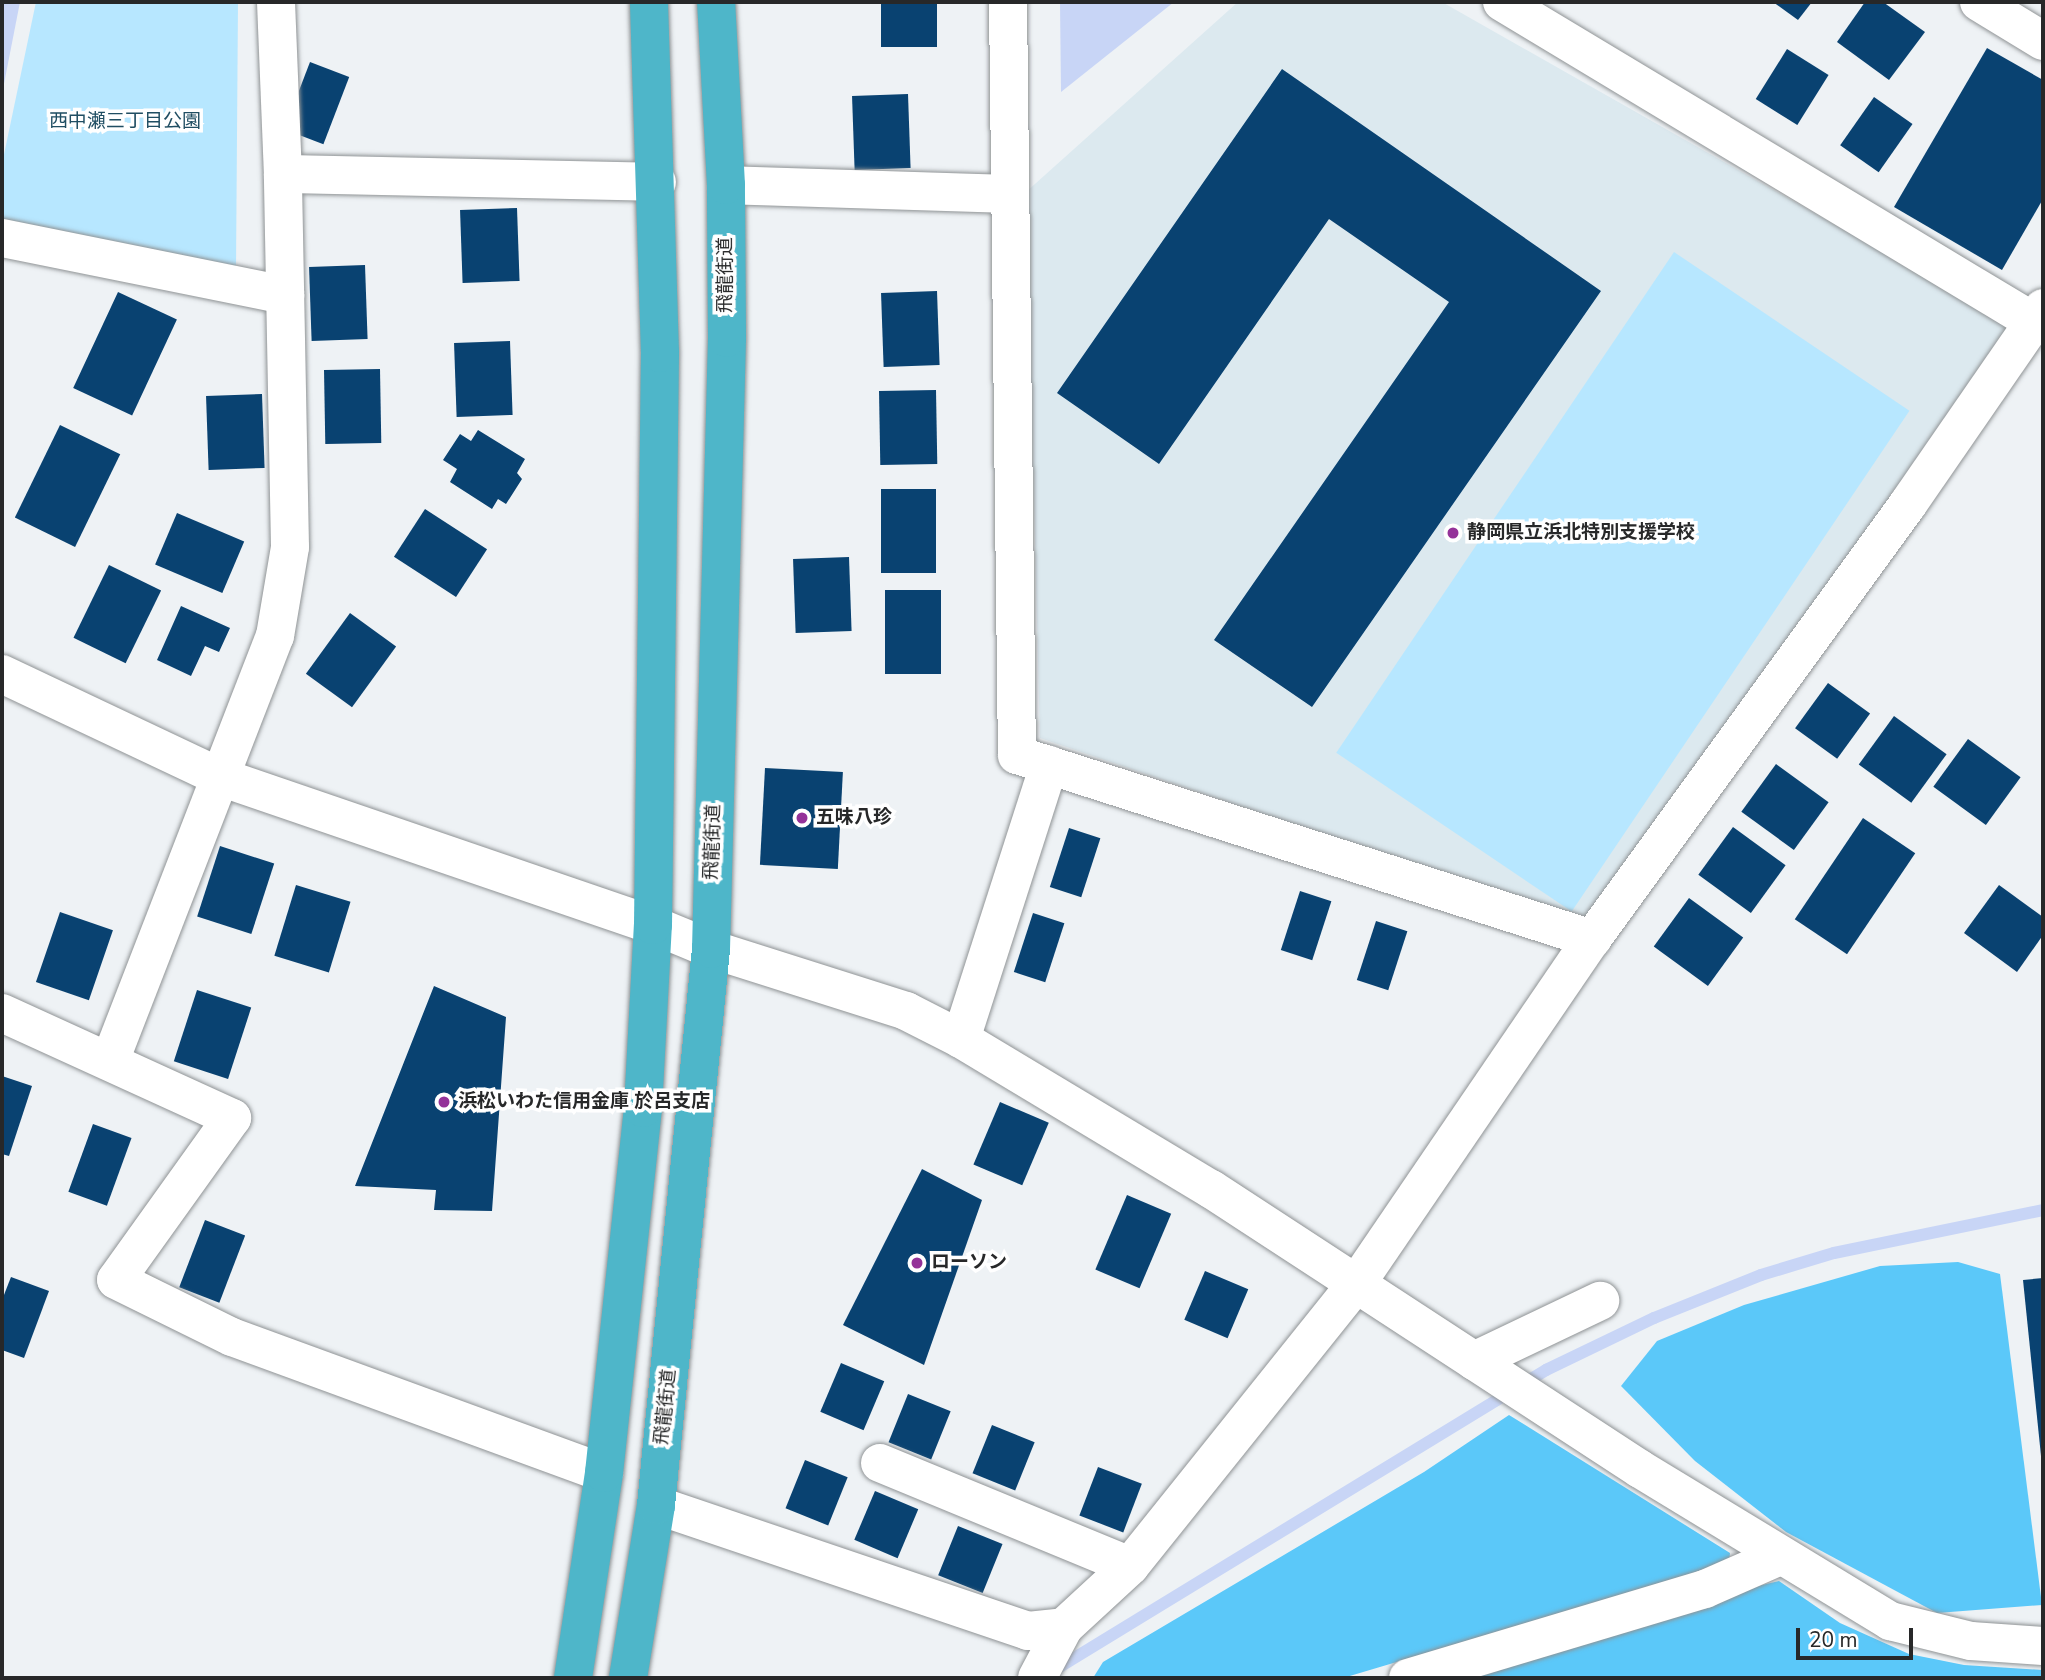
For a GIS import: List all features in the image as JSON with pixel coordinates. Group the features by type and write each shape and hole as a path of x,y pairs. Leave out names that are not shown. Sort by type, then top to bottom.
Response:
{"highway":[{"path":"573,1678 604,1473 643,1108 653,925 660,353 657,183 649,2"},
{"name":"飛龍街道","path":"628,1678 656,1505 710,948 727,338 726,185 716,2"}],"street":[{"path":"110,1062 275,636 290,547 284,174 276,2"},
{"path":"1008,2 1007,194 1017,755 1591,939"},
{"path":"1037,1678 1060,1635 1130,1566 1357,1283 1591,939 2038,315 1502,2"},
{"path":"1979,2 2043,41"},
{"path":"284,174 657,183"},
{"path":"726,185 1007,194"},
{"path":"2,238 285,295"},
{"path":"2,674 220,777 653,925 710,948 863,995 961,1039 1211,1189 1500,1378 1780,1556 1890,1621 1971,1641 2043,1646"},
{"path":"961,1039 1049,765"},
{"path":"2,1013 232,1118 116,1280 232,1337 604,1473"},
{"path":"1500,1378 1600,1301"},
{"path":"880,1463 1130,1566"},
{"path":"656,1505 1028,1631 1060,1635"},
{"path":"1408,1678 1706,1589 1780,1556"}],"shaded area":[{"path":"2,2 20,2 2,94"},
{"path":"1060,2 1174,2 1061,92"},
{"name":"静岡県立浜北特別支援学校","path":"1238,2 1442,2 2015,327 1593,926 1040,738 1026,192"},
{"path":"1958,1262 2000,1274 2042,1605 1937,1613 1786,1532 1695,1461 1621,1386 1657,1341 1744,1305 1880,1266"},
{"path":"1509,1415 1730,1553 1729,1563 1343,1678 1093,1678 1103,1662 1424,1472"},
{"path":"1779,1581 1840,1623 1909,1654 1964,1665 2043,1670 2043,1678 1439,1678 1686,1603"}],"green space":[{"name":"西中瀬三丁目公園","path":"36,2 238,2 236,270 2,220 2,164"},
{"path":"1674,252 1909,411 1572,912 1336,753"}],"building":[{"path":"881,2 937,2 937,47 881,47"},
{"path":"1773,2 1812,2 1798,20"},
{"path":"1865,2 1883,2 1925,32 1889,80 1837,42"},
{"path":"1987,48 2043,80 2043,199 2002,270 1894,207"},
{"path":"1787,49 1829,75 1797,125 1756,99"},
{"path":"310,62 349,77 323,144 284,129"},
{"path":"1282,69 1601,291 1312,707 1214,640 1449,302 1329,219 1159,464 1057,393"},
{"path":"908,94 911,168 855,170 852,96"},
{"path":"1874,97 1913,124 1879,172 1840,145"},
{"path":"517,208 520,281 463,283 460,210"},
{"path":"365,265 368,339 312,341 309,267"},
{"path":"937,291 940,365 884,367 881,293"},
{"path":"118,292 177,319 132,416 73,388"},
{"path":"510,341 513,415 457,417 454,343"},
{"path":"380,369 381,443 325,444 324,370"},
{"path":"936,390 937,464 880,465 879,391"},
{"path":"262,394 265,468 209,470 206,396"},
{"path":"60,425 120,454 75,547 15,518"},
{"path":"478,430 525,459 517,473 522,479 506,504 498,499 492,509 450,482 457,469 443,460 460,434 471,441"},
{"path":"881,489 936,489 936,573 881,573"},
{"path":"425,509 487,549 456,597 394,557"},
{"path":"177,513 244,542 222,593 155,565"},
{"path":"849,557 852,631 796,633 793,559"},
{"path":"109,565 161,590 126,663 73,638"},
{"path":"885,590 941,590 941,674 885,674"},
{"path":"181,606 230,628 219,652 205,646 191,676 157,660"},
{"path":"350,613 396,647 352,707 306,674"},
{"path":"1828,683 1870,714 1837,759 1795,728"},
{"path":"1894,716 1947,754 1911,803 1859,765"},
{"path":"1968,739 2021,777 1986,825 1933,787"},
{"path":"1776,764 1829,802 1794,850 1741,812"},
{"name":"五味八珍","path":"765,768 843,772 838,869 760,865"},
{"path":"1863,818 1915,853 1847,954 1795,919"},
{"path":"1733,827 1786,865 1751,913 1698,875"},
{"path":"1069,828 1100,838 1081,897 1050,887"},
{"path":"220,846 274,864 251,934 197,916"},
{"path":"296,885 351,902 329,972 274,956"},
{"path":"1999,885 2043,917 2043,935 2017,972 1964,933"},
{"path":"1300,891 1331,901 1312,960 1281,950"},
{"path":"1689,898 1743,937 1708,986 1654,947"},
{"path":"60,912 113,930 89,1000 36,982"},
{"path":"1033,913 1064,923 1045,982 1014,972"},
{"path":"1376,921 1407,931 1388,990 1357,980"},
{"name":"浜松いわた信用金庫 於呂支店","path":"434,986 506,1017 492,1211 434,1210 436,1190 355,1186"},
{"path":"197,990 251,1008 228,1079 174,1061"},
{"path":"2,1076 32,1086 9,1156 2,1154"},
{"path":"1000,1102 1049,1123 1022,1185 973,1165"},
{"path":"93,1124 132,1138 107,1206 68,1192"},
{"name":"ローソン","path":"922,1169 982,1200 924,1365 843,1325"},
{"path":"1127,1195 1171,1214 1140,1288 1095,1270"},
{"path":"205,1220 245,1235 219,1303 179,1287"},
{"path":"1205,1271 1248,1289 1228,1338 1184,1320"},
{"path":"11,1277 49,1291 24,1358 2,1350 2,1300"},
{"path":"2043,1278 2043,1456 2041,1456 2023,1280"},
{"path":"841,1363 884,1381 864,1430 820,1412"},
{"path":"908,1394 951,1411 931,1459 889,1442"},
{"path":"992,1425 1035,1442 1015,1490 973,1473"},
{"path":"805,1460 848,1477 828,1525 786,1508"},
{"path":"1098,1467 1142,1484 1123,1532 1079,1516"},
{"path":"875,1491 918,1509 898,1558 854,1540"},
{"path":"958,1526 1003,1544 983,1593 938,1575"}],"waterway":[{"path":"1053,1671 1546,1370 1654,1318 1761,1275 1834,1253 2043,1210"}],"place":[{"name":"静岡県立浜北特別支援学校","path":"1453,533"},
{"name":"五味八珍","path":"802,818"},
{"name":"浜松いわた信用金庫 於呂支店","path":"444,1102"},
{"name":"ローソン","path":"917,1263"}]}
